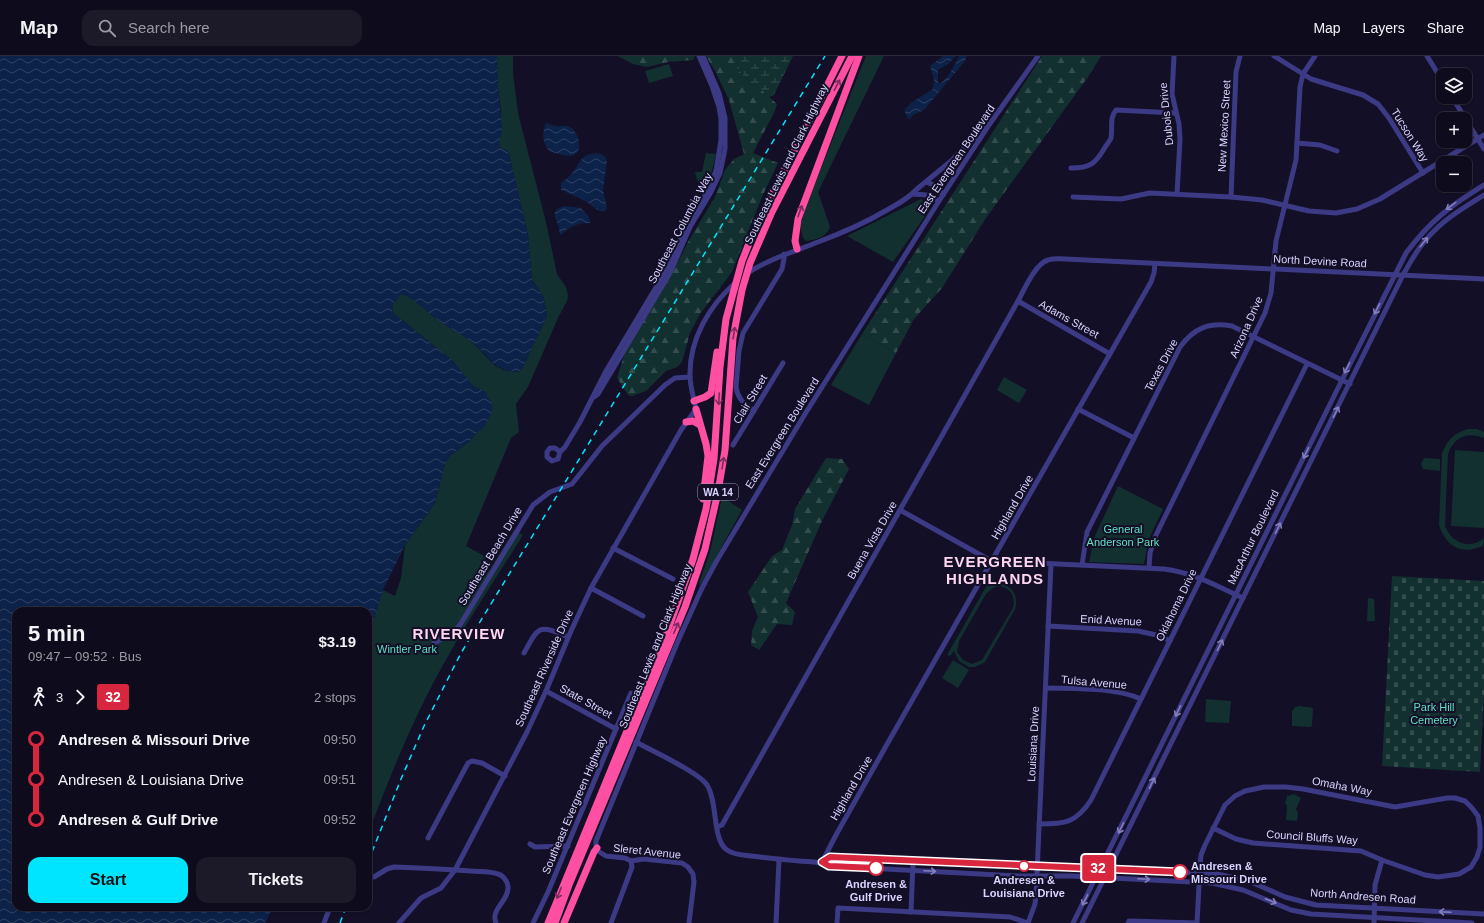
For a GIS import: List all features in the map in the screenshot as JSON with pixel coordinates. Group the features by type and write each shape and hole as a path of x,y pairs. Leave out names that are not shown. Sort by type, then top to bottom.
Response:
{"highway":[{"name":"Southeast Lewis and Clark Highway","path":"548,923 664,641 685,584 700,535 714,459 720,366 726,319 736,276 753,233 842,56"},
{"name":"Southeast Lewis and Clark Highway","path":"555,923 569,885 685,607 705,549 718,492 725,450 733,338 741,296 750,263 771,214 852,56"},
{"path":"797,249 795,241 798,219 859,56"},
{"path":"694,401 705,397 711,392 717,352 726,319"},
{"path":"696,409 708,456 700,535"},
{"path":"686,422 693,421 700,425"},
{"path":"564,923 597,848"}],"street":[{"name":"Southeast Columbia Way","path":"560,452 567,444 594,397 595,392 606,372 667,269 686,226 709,187 718,164 721,140 721,119 719,107 699,56"},
{"name":"Southeast Columbia Way","path":"594,397 598,394 670,273 690,227 711,192 720,173 726,139 724,110 717,87 703,56"},
{"name":"East Evergreen Boulevard","path":"597,848 596,841 636,742 693,608 716,562 818,394 939,200 1038,56"},
{"name":"Dubois Drive","path":"1174,56 1172,94 1175,113 1179,124 1180,139 1177,194"},
{"name":"New Mexico Street","path":"1231,197 1236,72 1240,56"},
{"name":"Tucson Way","path":"1274,56 1320,83 1363,95 1378,104 1389,118 1423,174"},
{"name":"Arizona Drive","path":"1149,568 1150,553 1156,535 1265,313 1271,293 1276,241 1295,168 1300,86 1303,74 1315,56"},
{"path":"1427,56 1436,71"},
{"path":"1456,104 1484,149"},
{"path":"1071,168 1080,168 1094,164 1111,138 1112,115 1116,110 1175,113"},
{"path":"696,409 690,377 690,360 695,342 704,322 719,301 742,277 766,262 851,229 880,214 912,194 990,125"},
{"path":"1073,197 1121,199 1150,194 1177,194 1251,198 1309,211 1336,213 1357,209 1380,199 1423,174 1484,135"},
{"path":"1297,142 1320,145 1337,151"},
{"path":"926,182 937,186 943,195"},
{"name":"MacArthur Boulevard","path":"1074,923 1406,253 1431,223 1445,211 1484,185"},
{"path":"912,194 927,195 939,200"},
{"name":"MacArthur Boulevard","path":"1082,923 1403,275 1427,238 1453,215 1484,194"},
{"path":"754,411 745,405 737,393 736,387 740,341 743,333 782,269 784,254"},
{"name":"North Devine Road","path":"1043,262 1054,259 1065,259 1484,279"},
{"name":"Buena Vista Drive","path":"717,827 722,825 1018,301 1037,269 1043,262"},
{"name":"Highland Drive","path":"822,862 1151,282 1156,264"},
{"name":"Adams Street","path":"1018,301 1110,354"},
{"name":"Texas Drive","path":"1082,565 1087,532 1180,347 1196,330 1220,324 1232,326 1350,384"},
{"name":"Clair Street","path":"733,445 783,363"},
{"name":"Oklahoma Drive","path":"1039,824 1061,824 1069,822 1078,817 1085,810 1091,800 1307,364"},
{"name":"Southeast Beach Drive","path":"434,643 454,632 460,625 533,505 550,492 572,484 602,446 665,385 675,378 690,377"},
{"name":"Southeast Riverside Drive","path":"399,923 421,898 441,888 455,870 505,776 546,691 568,637 591,588 686,422 696,409"},
{"path":"1078,409 1134,438"},
{"path":"900,510 992,561 1149,568 1181,571 1243,598"},
{"path":"613,548 673,579"},
{"name":"Louisiana Drive","path":"1028,923 1035,904 1037,875 1051,564"},
{"path":"591,588 643,616"},
{"name":"Enid Avenue","path":"1048,626 1138,630 1161,636 1170,641"},
{"path":"524,653 533,636 541,629 549,629 568,637"},
{"name":"Tulsa Avenue","path":"1046,688 1114,691 1141,698"},
{"name":"State Street","path":"546,691 616,729"},
{"name":"Southeast Evergreen Highway","path":"533,923 568,846 632,693"},
{"path":"636,742 694,774 706,784 714,804 719,840 726,850 741,855 779,860 822,862"},
{"path":"428,838 468,763 472,761 482,763 505,776"},
{"name":"Omaha Way","path":"1197,923 1201,856 1204,845 1225,805 1235,796 1245,791 1264,787 1286,787 1395,807 1455,798 1465,801 1478,816"},
{"name":"Council Bluffs Way","path":"1213,828 1236,838 1253,843 1351,849 1361,851 1425,875 1438,877 1459,874 1471,867 1477,857 1480,840 1478,816"},
{"path":"530,844 534,846 568,846"},
{"name":"Sleret Avenue","path":"597,848 604,855 625,858 631,861 644,859 682,863 688,867 693,874 694,882 689,923"},
{"name":"North Andresen Road","path":"1472,923 1374,921 1311,914 1291,910 1244,890 1199,882 1037,875 1018,876 829,866 822,862 830,857 913,862 1110,868 1200,873 1233,877 1258,885 1285,897 1314,904 1374,909 1484,914"},
{"path":"776,923 779,860"},
{"path":"1374,921 1376,885 1382,860"},
{"path":"611,923 632,867 631,861"},
{"path":"911,912 913,862"},
{"path":"372,876 374,877 387,869 394,868 455,870 498,874 506,879 509,889 494,914 496,923"},
{"path":"837,923 838,908 1010,917 1028,923"},
{"path":"324,923 328,911"},
{"path":"1128,922 1197,923"}],"green space":[{"name":"Wintler Park","path":"497,56 513,56 513,73 518,113 546,222 557,274 566,287 568,296 528,387 516,404 519,432 511,438 466,546 490,559 485,568 489,571 514,530 523,535 482,599 432,685 402,748 372,824 372,625 383,590 395,596 401,578 405,545 435,503 445,464 451,455 470,441 476,433 484,427 477,388 470,383 453,361 392,312 393,304 401,294 410,297 438,320 470,341 496,366 509,371 518,372 522,369 547,316 544,299 532,280 528,235 509,154 501,148 499,144 501,111 498,89"},
{"path":"618,56 695,56 693,60 668,62 647,67 633,64"},
{"path":"706,56 736,56 736,67 751,85 761,89 777,104 774,113 753,153 778,163 762,197 732,272 700,314 690,333 682,362 677,367 666,371 646,391 632,396 628,395 617,378 625,352 671,276 689,240 715,197 725,170 734,159 744,154 729,100"},
{"path":"736,56 793,56 774,95 769,97 761,89 751,85 736,67"},
{"path":"866,56 884,56 818,192 830,227 823,236 806,241 803,238 800,225"},
{"path":"1042,56 1101,56 1088,77 986,218 942,288 914,319 896,353 862,334"},
{"path":"669,64 673,76 649,83 645,71"},
{"path":"706,153 716,154 712,171 704,189 697,180 695,172 702,172"},
{"path":"921,199 930,204 930,209 893,262 847,236"},
{"path":"862,334 896,353 869,405 831,385"},
{"path":"1004,377 1027,390 1019,403 997,390"},
{"path":"1468,429 1477,429 1484,432 1484,438 1472,435 1462,437 1454,443 1448,454 1445,526 1448,532 1461,543 1472,544 1484,538 1483,546 1468,550 1455,547 1450,544 1442,533 1439,525 1442,454 1446,445 1455,435"},
{"path":"1455,450 1484,452 1484,528 1451,526"},
{"path":"826,458 842,459 849,469 822,521 786,603 795,612 792,625 777,624 759,650 751,645 752,631 758,617 748,592 772,556 782,550 792,525 795,509"},
{"path":"1424,458 1440,459 1440,471 1423,469 1421,464"},
{"name":"General Anderson Park","path":"1118,486 1163,509 1149,539 1144,564 1089,562 1094,538"},
{"path":"722,497 742,510 700,586 699,583 710,552"},
{"name":"Park Hill Cemetery","path":"1392,576 1484,581 1484,692 1480,772 1382,766"},
{"path":"991,578 994,579 991,585 1003,584 1011,589 1016,598 1015,609 985,662 975,667 969,667 959,661 954,651 950,656 947,655","holes":["994,587 1003,587 1012,594 1014,600 1013,608 982,660 972,664 963,660 957,652 959,641 986,594"]},
{"path":"1368,598 1374,599 1375,621 1367,621"},
{"path":"953,660 969,670 958,688 942,678"},
{"path":"1206,699 1231,701 1229,723 1205,722"},
{"path":"1299,706 1313,708 1311,727 1292,725 1292,711 1295,707"},
{"path":"1294,794 1301,798 1296,809 1298,813 1297,821 1286,820 1287,805 1285,804 1287,796"}],"water":[{"path":"0,56 497,56 498,89 502,128 499,144 501,148 509,154 528,235 532,280 544,299 547,316 522,369 518,372 502,369 496,365 470,341 438,320 410,297 401,294 393,304 392,312 453,361 474,387 485,392 492,403 492,410 484,427 476,433 470,441 451,455 445,464 435,503 405,545 383,590 372,626 372,607 12,607 12,911 271,911 265,923 0,923"},
{"path":"943,56 956,56 948,64 938,70 939,84 942,83 948,76 959,56 967,56 965,61 924,110 908,119 905,109 911,103 933,89 934,79 930,66"},
{"path":"546,123 555,126 566,126 573,129 579,141 579,149 577,153 569,156 549,151 543,137"},
{"path":"596,153 604,156 607,161 603,190 607,208 604,212 596,209 586,201 561,190 561,183 572,173 584,157"},
{"path":"565,206 581,208 589,217 590,223 574,226 561,235 555,218 555,213 557,209"}],"railway":[{"path":"372,852 424,726 461,653 825,56"},
{"path":"340,923 344,911"}],"bus line":[{"name":"32","path":"876,868 829,866 822,862 830,857 913,862 1180,872"}],"place":[{"name":"Andresen & Louisiana Drive","path":"1024,866"},
{"name":"Andresen & Gulf Drive","path":"876,868"},
{"name":"Andresen & Missouri Drive","path":"1180,872"}],"district":[{"name":"EVERGREEN HIGHLANDS","path":"995,570"},
{"name":"RIVERVIEW","path":"459,633"}]}
